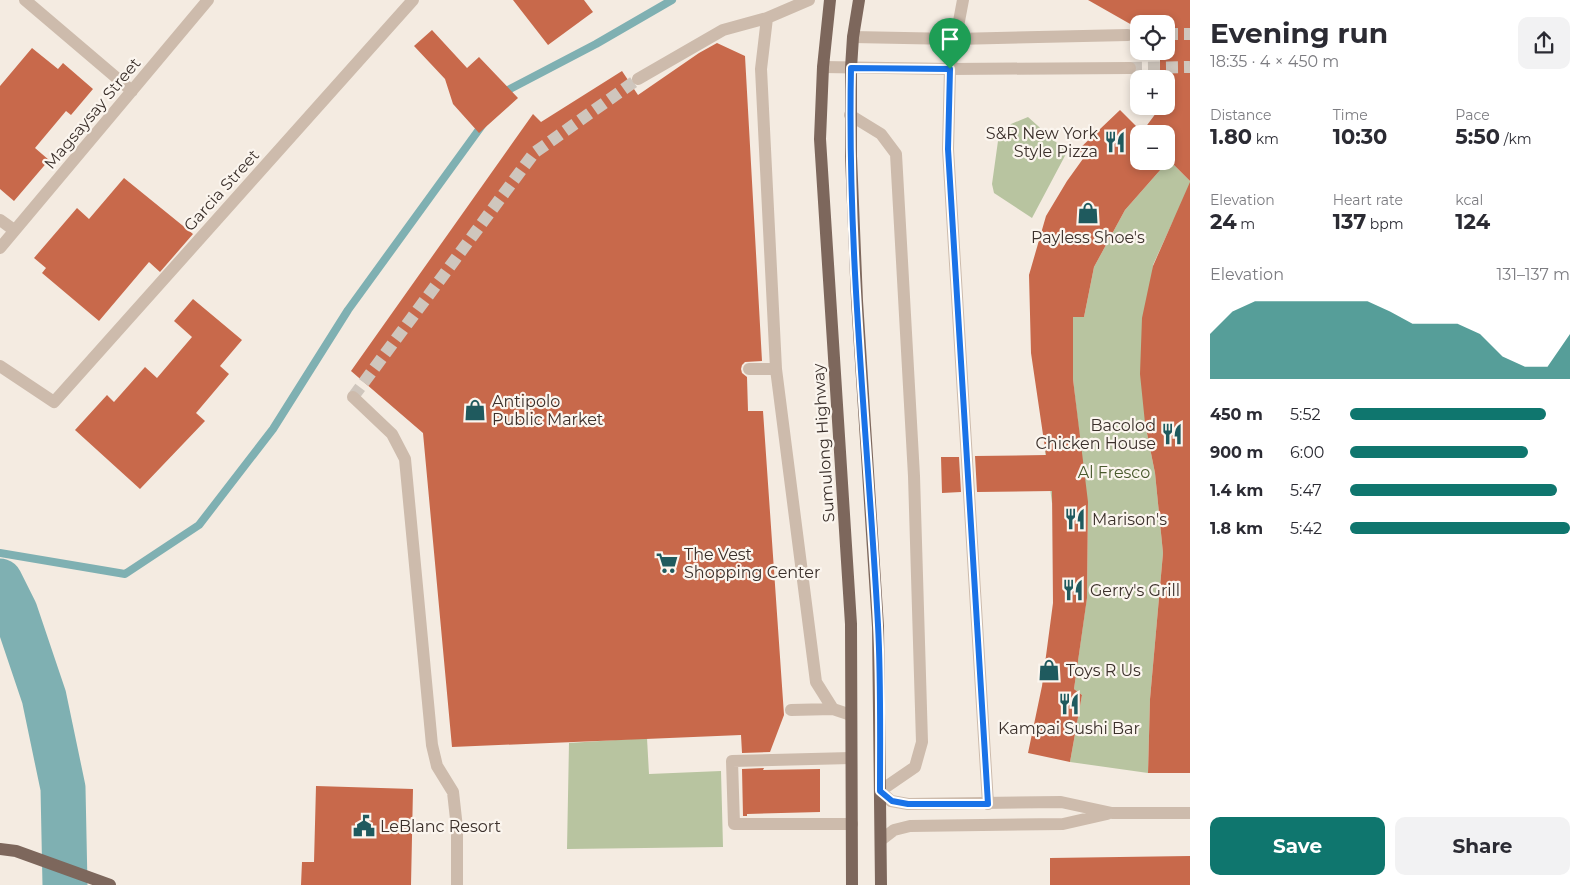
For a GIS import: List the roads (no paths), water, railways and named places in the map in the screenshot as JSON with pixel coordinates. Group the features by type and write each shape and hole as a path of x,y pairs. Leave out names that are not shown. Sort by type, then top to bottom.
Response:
{"main road":[{"name":"Sumulong Highway","path":"830,0 823,67 820,139 850,624 852,885"},
{"path":"859,0 853,37 850,115 856,301 878,627 881,885"},
{"path":"0,849 16,851 110,885"}],"street":[{"path":"25,0 132,92"},
{"name":"Magsaysay Street","path":"0,248 208,0"},
{"name":"Garcia Street","path":"0,366 54,402 413,0"},
{"path":"638,79 723,30 767,18 809,0"},
{"path":"963,0 950,69 949,159 988,804"},
{"path":"767,18 761,69 776,370 816,682 833,709"},
{"path":"853,37 955,39 1128,35"},
{"path":"823,67 950,69 1130,68"},
{"path":"850,115 881,134 896,154 914,476 922,742 915,767 880,791 892,801 908,804 1060,802 1112,813 1190,813"},
{"path":"0,220 14,230"},
{"path":"749,369 776,370"},
{"path":"353,397 392,434 405,458 432,745 437,766 453,792 457,828 457,885"},
{"path":"791,710 833,709 851,715"},
{"path":"851,758 732,761 734,824 852,824"},
{"path":"881,840 894,830 910,826 1063,824 1112,813"}],"waterway":[{"path":"503,96 506,91 596,44 672,0"},
{"path":"0,553 125,574 199,525 273,429 348,310 483,124"},
{"path":"0,581 15,611 44,697 63,788 65,885"}],"tunnel":[{"path":"1175,34 1190,34"},
{"path":"1130,68 1190,67"},
{"path":"353,397 534,153 638,79"}],"place":[{"name":"S&R New York Style Pizza","path":"1115,142"},
{"name":"Payless Shoe's","path":"1088,213"},
{"name":"Antipolo Public Market","path":"475,410"},
{"name":"Bacolod Chicken House","path":"1172,434"},
{"name":"Marison's","path":"1075,519"},
{"name":"The Vest Shopping Center","path":"667,563"},
{"name":"Gerry's Grill","path":"1073,590"},
{"name":"Toys R Us","path":"1049,670"},
{"name":"Kampai Sushi Bar","path":"1069,704"},
{"name":"LeBlanc Resort","path":"364,826"}],"park label":[{"name":"Al Fresco","path":"1114,472"}]}
